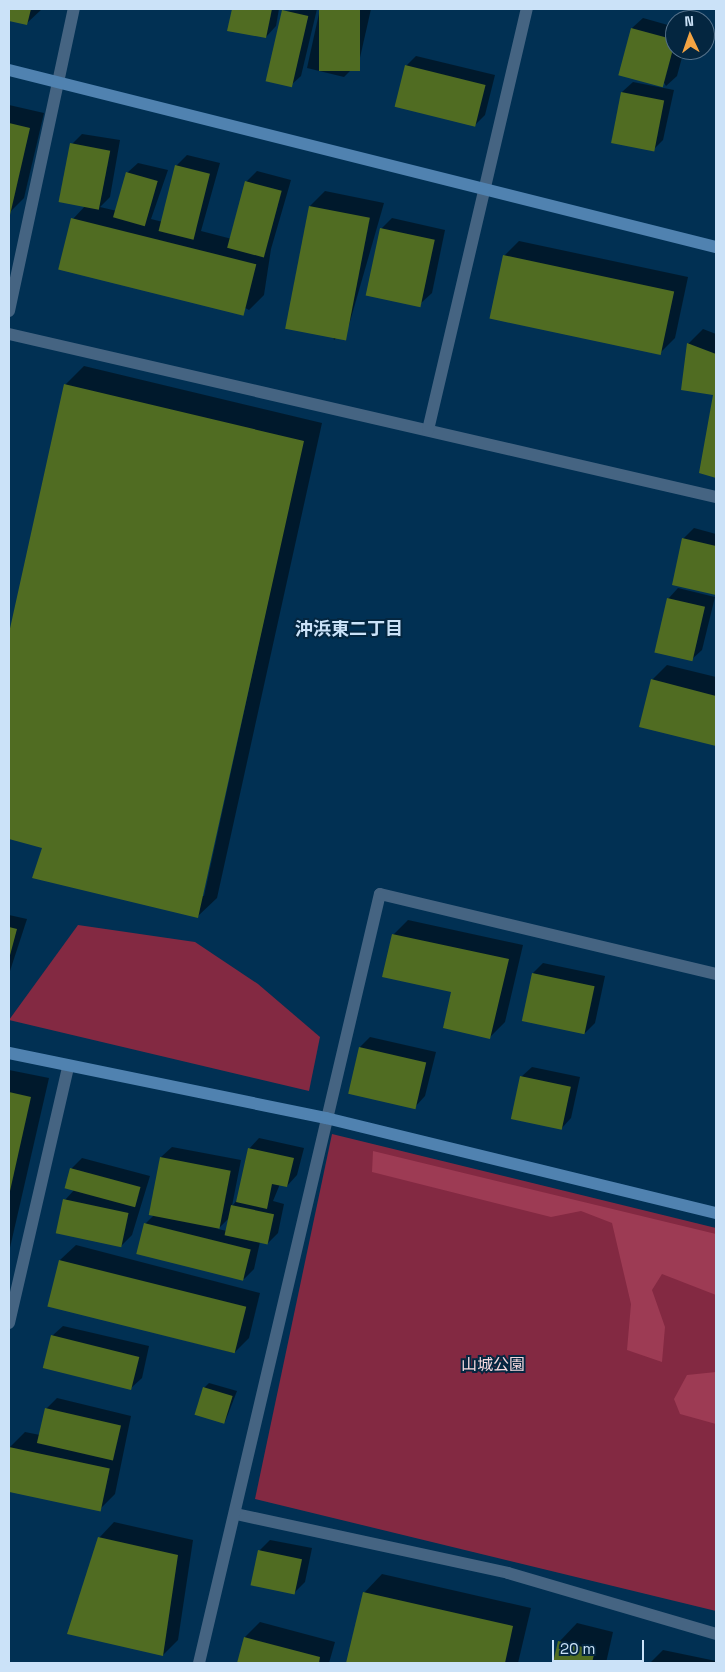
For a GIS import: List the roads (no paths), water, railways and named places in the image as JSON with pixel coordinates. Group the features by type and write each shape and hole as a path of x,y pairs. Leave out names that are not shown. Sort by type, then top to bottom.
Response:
{"street":[{"path":"9,311 56,82 74,9"},
{"path":"428,430 482,188 527,9"},
{"path":"9,70 716,247"},
{"path":"9,334 716,497"},
{"path":"199,1663 236,1514 326,1118 380,894 716,974"},
{"path":"9,1053 68,1067 326,1118 716,1213"},
{"path":"9,1323 68,1067"},
{"path":"236,1514 508,1573 716,1634"}],"district":[{"name":"沖浜東二丁目","path":"349,629"}],"park label":[{"name":"山城公園","path":"493,1365"}]}
